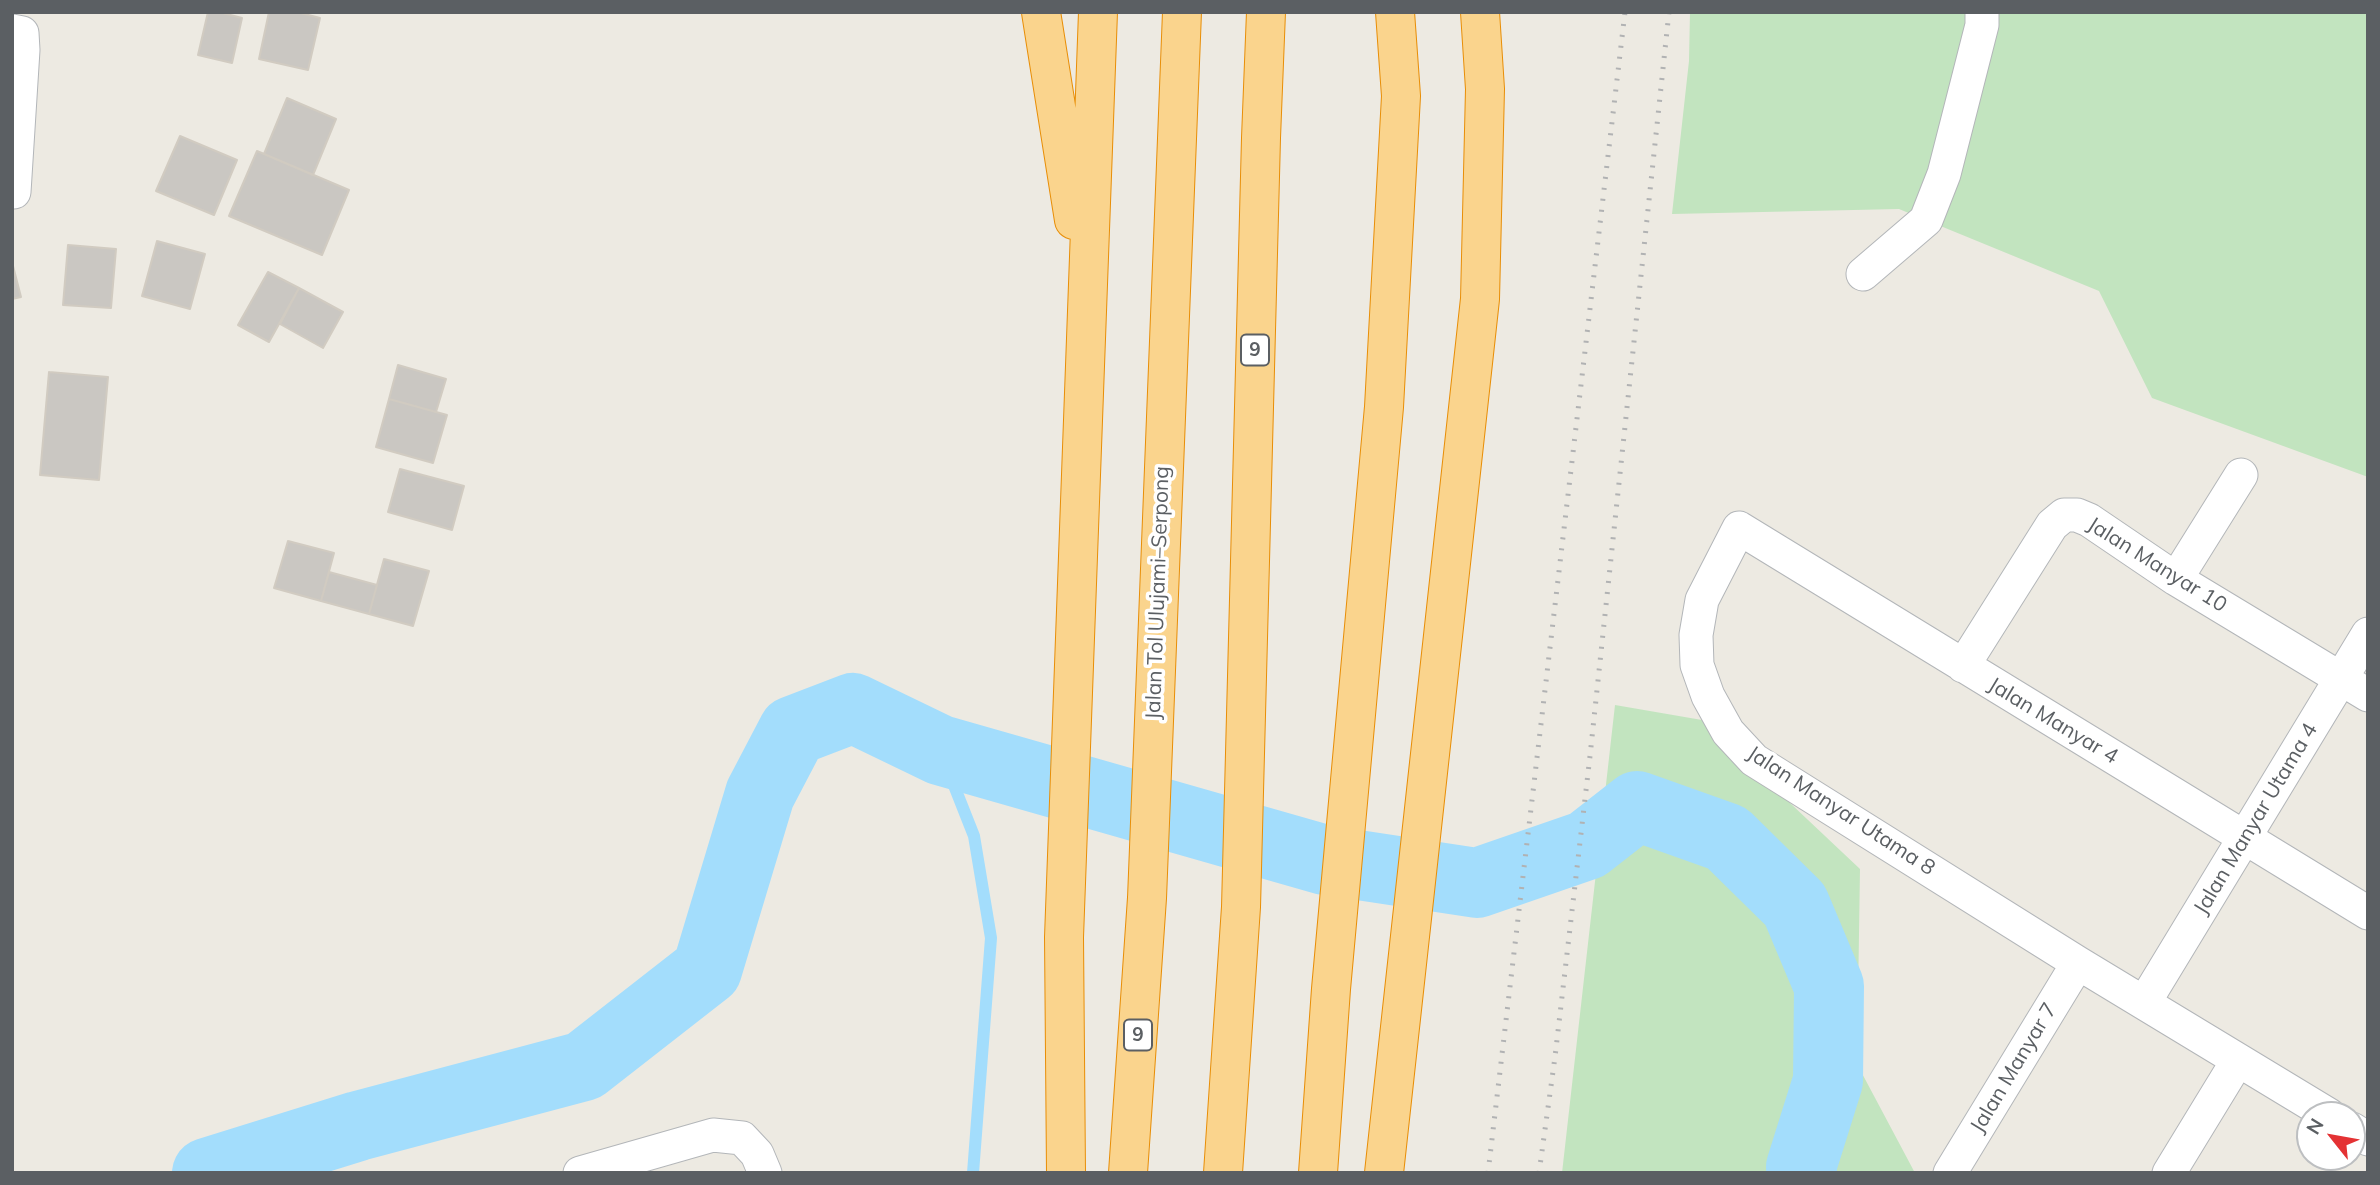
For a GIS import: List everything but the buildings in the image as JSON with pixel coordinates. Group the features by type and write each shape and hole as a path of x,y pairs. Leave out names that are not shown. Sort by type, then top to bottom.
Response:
{"highway":[{"path":"1041,12 1087,305"},
{"path":"1066,1173 1064,937 1098,12"},
{"name":"Jalan Tol Ulujami–Serpong","path":"1128,1173 1147,898 1182,12"},
{"name":"9","path":"1223,1173 1241,907 1266,12"},
{"path":"1318,1173 1331,989 1384,408 1400,110 1395,12"},
{"path":"1384,1173 1480,299 1485,89 1480,12"}],"street":[{"path":"1863,274 1926,220 1944,174 1982,24 1982,12"},
{"path":"13,192 23,50 20,26"},
{"path":"2176,579 2241,475"},
{"name":"Jalan Manyar 10","path":"1963,666 2052,525 2064,515 2077,515 2089,520 2176,579 2354,687"},
{"name":"Jalan Manyar 4","path":"1739,528 2368,913"},
{"name":"Jalan Manyar Utama 8","path":"1739,528 1702,600 1696,635 1697,665 1708,696 1728,732 1754,760 2078,963 2306,1101"},
{"name":"Jalan Manyar Utama 4","path":"2144,1003 2244,837 2354,687 2368,634"},
{"name":"Jalan Manyar 7","path":"1950,1173 2078,963"},
{"path":"2169,1173 2238,1060"},
{"path":"580,1173 713,1135 742,1138 757,1154 765,1173"}],"green space":[{"path":"1690,12 2368,12 2368,477 2152,398 2099,291 1899,209 1672,214 1689,61"},
{"path":"1615,705 1702,720 1860,869 1857,1064 1915,1173 1562,1173"}],"waterway":[{"path":"207,1173 358,1126 584,1066 707,970 760,794 793,731 853,708 940,750 1325,860 1477,883 1587,845 1637,806 1727,838 1795,905 1829,986 1828,1081 1801,1167 1802,1173"},
{"path":"940,750 974,836 991,938 973,1173"}],"railway":[{"path":"1488,1173 1625,12"},
{"path":"1539,1173 1590,756 1669,12"}]}
